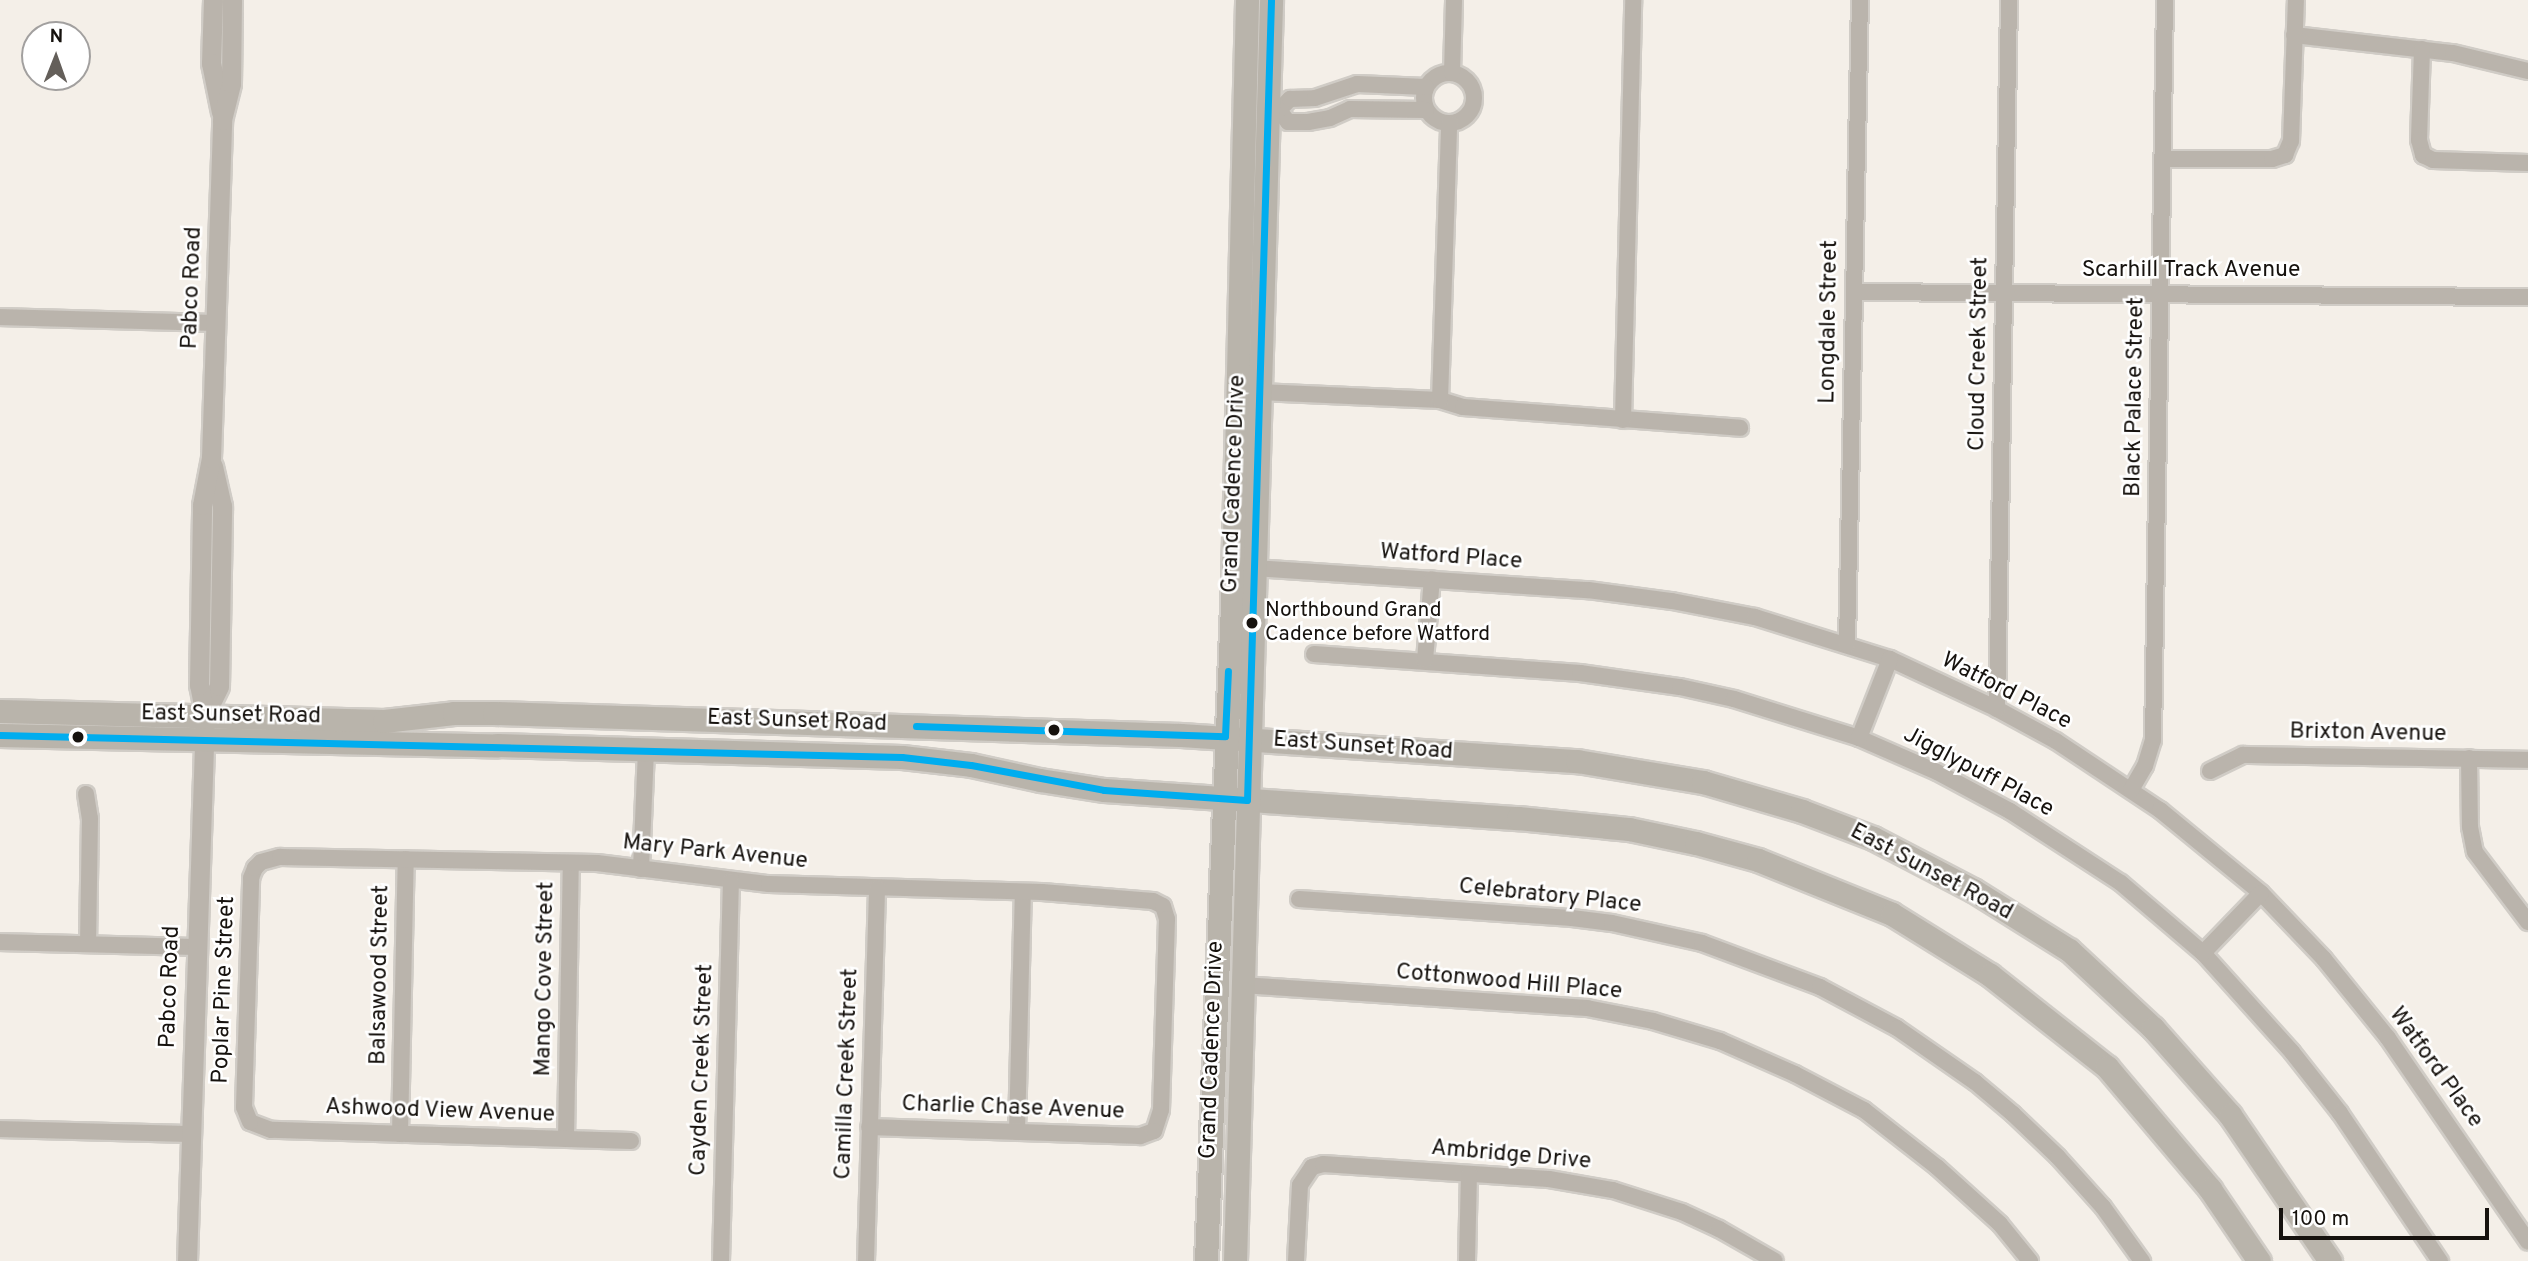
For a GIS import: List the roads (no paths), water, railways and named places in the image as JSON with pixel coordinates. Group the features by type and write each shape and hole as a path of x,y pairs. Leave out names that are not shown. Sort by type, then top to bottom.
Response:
{"main road":[{"name":"Grand Cadence Drive","path":"1235,1261 1259,392 1264,110 1247,0"},
{"name":"Grand Cadence Drive","path":"1206,1261 1225,736 1271,0"},
{"name":"East Sunset Road","path":"0,711 384,721 454,713 645,716 1225,736 1577,761 1703,782 1802,811 1873,838 1973,890 2068,950 2153,1028 2230,1115 2330,1261"},
{"path":"546,746 575,733 622,729 645,716"},
{"path":"646,749 677,734 737,733 783,722"},
{"name":"East Sunset Road","path":"0,735 546,746 902,757 971,765 1104,790 1629,829 1758,860 1892,914 1990,975 2106,1067 2210,1189 2259,1261"}],"street":[{"name":"Pabco Road","path":"213,0 211,63 222,120"},
{"name":"Pabco Road","path":"187,1261 205,715 199,685 202,505 211,458 222,120 231,83 232,0"},
{"path":"1452,73 1454,0"},
{"path":"1623,420 1633,0"},
{"name":"Longdale Street","path":"1847,645 1860,0"},
{"name":"Cloud Creek Street","path":"1997,709 2009,0"},
{"name":"Black Palace Street","path":"2131,790 2145,766 2153,740 2165,0"},
{"path":"2162,159 2272,159 2285,155 2291,141 2296,0"},
{"path":"2294,35 2485,58 2528,71"},
{"path":"2422,49 2419,140 2423,155 2433,160 2528,163"},
{"path":"1264,110 1288,122 1330,118 1350,109 1426,110 1437,121 1449,123 1462,120 1469,114 1474,97 1468,81 1452,73 1437,76 1426,87 1426,110"},
{"path":"1264,110 1290,99 1315,98 1357,84 1426,87"},
{"path":"1440,400 1449,123"},
{"name":"Scarhill Track Avenue","path":"1854,292 2160,292 2528,297"},
{"path":"0,317 216,323"},
{"path":"1259,392 1440,400 1463,407 1740,428"},
{"name":"Watford Place","path":"1254,568 1588,590 1672,601 1755,617 1890,659 1997,709 2056,741 2160,810 2261,893 2324,959 2388,1038 2528,1242"},
{"path":"1425,660 1432,579"},
{"name":"Jigglypuff Place","path":"1314,654 1580,673 1680,687 1734,699 1859,738 1937,772 2010,811 2121,883 2203,953 2292,1052 2340,1113 2440,1261"},
{"path":"1859,738 1890,659"},
{"path":"641,869 646,749"},
{"name":"Brixton Avenue","path":"2210,771 2243,755 2528,760"},
{"path":"2469,758 2470,827 2475,852 2528,922"},
{"path":"86,794 90,818 88,944"},
{"name":"Mary Park Avenue","path":"261,862 280,857 571,863 731,881 1023,892 1153,901 1163,906 1167,919 1161,1110 1154,1130"},
{"name":"Balsawood Street","path":"400,1134 406,859"},
{"name":"Poplar Pine Street","path":"250,1122 244,1107 251,878 261,862"},
{"name":"Mango Cove Street","path":"566,1139 571,863"},
{"name":"Cayden Creek Street","path":"721,1261 731,881"},
{"name":"Camilla Creek Street","path":"866,1261 877,888"},
{"path":"1017,1132 1023,892"},
{"path":"2203,953 2261,893"},
{"name":"Celebratory Place","path":"1299,899 1562,917 1612,923 1702,943 1820,987 1918,1042 2013,1114 2103,1207 2142,1261"},
{"path":"0,942 197,947"},
{"name":"Cottonwood Hill Place","path":"1242,985 1587,1008 1653,1021 1720,1041 1864,1110 1937,1167 2000,1224 2029,1261"},
{"name":"Ashwood View Avenue","path":"250,1122 271,1130 631,1141"},
{"name":"Charlie Chase Avenue","path":"869,1127 1140,1136 1154,1130"},
{"path":"0,1129 190,1133"},
{"name":"Ambridge Drive","path":"1296,1261 1299,1189 1303,1177 1312,1167 1332,1164 1549,1179 1635,1196 1719,1229 1775,1261"},
{"path":"1467,1261 1469,1174"}],"place":[{"name":"Northbound Grand Cadence before Watford","path":"1252,623"}]}
